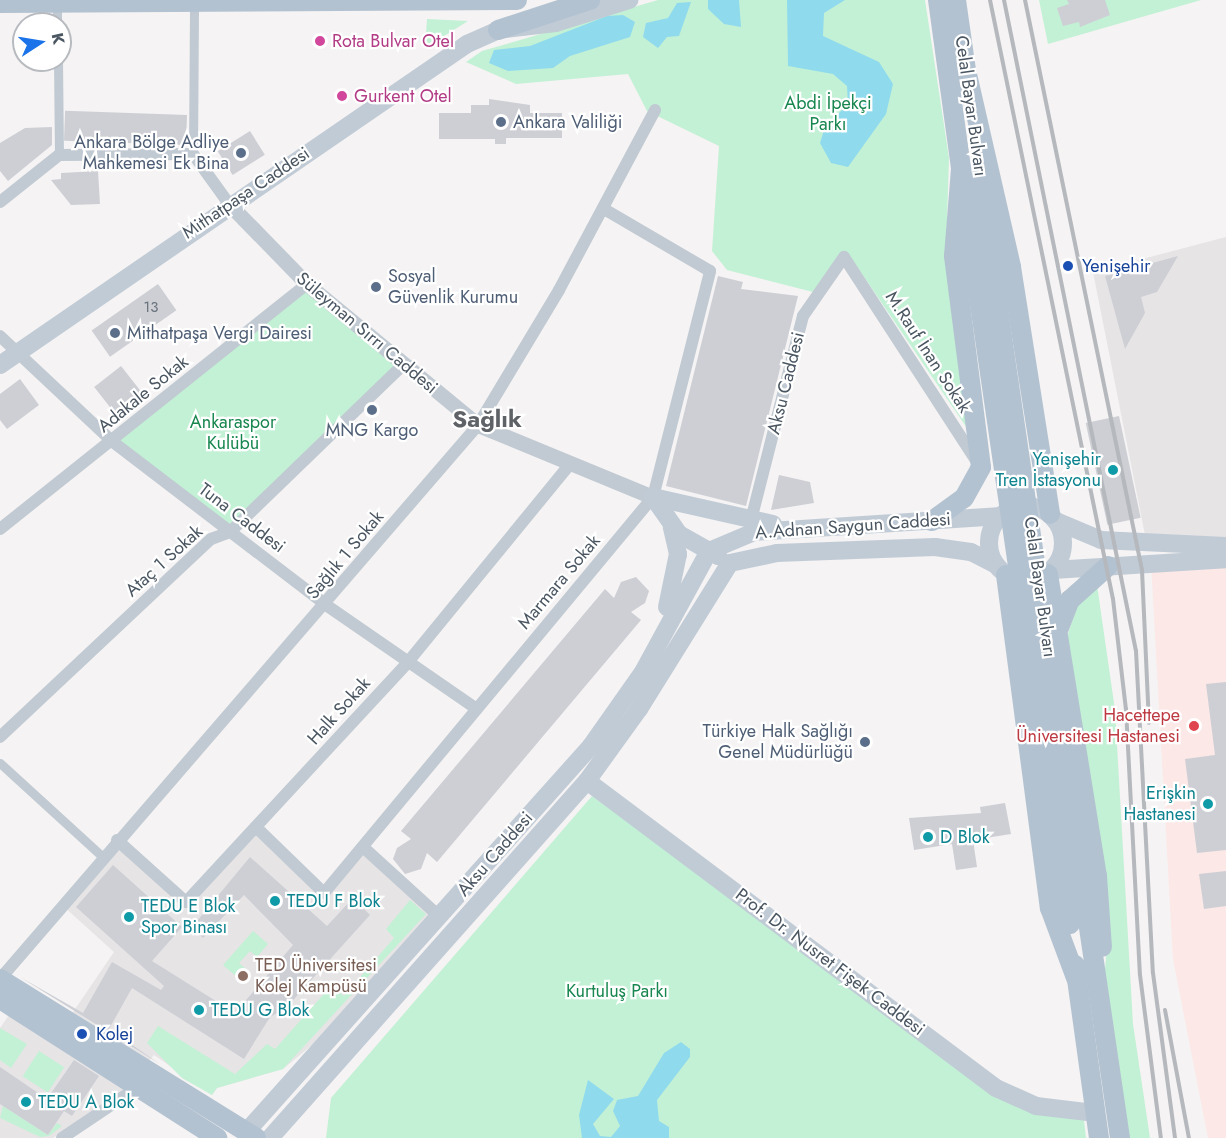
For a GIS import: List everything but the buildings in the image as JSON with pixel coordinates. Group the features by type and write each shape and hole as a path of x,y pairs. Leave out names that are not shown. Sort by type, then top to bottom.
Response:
{"main road":[{"path":"0,3 518,0"},
{"path":"498,30 590,0"},
{"name":"Mithatpaşa Caddesi","path":"0,365 229,204 467,44 498,30 556,23 629,0"},
{"name":"Celal Bayar Bulvarı","path":"938,0 961,169 984,269"},
{"name":"Celal Bayar Bulvarı","path":"956,0 966,70 984,269 1079,922 1076,978 1099,1138"},
{"path":"966,70 1009,256 1053,517 1064,546 1050,572 1058,637 1101,901 1102,948 1097,972"},
{"path":"932,521 964,498 981,467 954,256 961,169"},
{"path":"653,497 801,529"},
{"path":"653,497 672,527 730,563"},
{"name":"A.Adnan Saygun Caddesi","path":"709,551 743,534 1001,516 1025,506 1101,540 1226,546"},
{"path":"1001,516 989,539 1000,569 1050,908 1076,978"},
{"path":"655,648 676,569 672,527"},
{"name":"A.Adnan Saygun Caddesi","path":"730,563 777,553 935,547 971,552 1026,581 1050,572 1226,559"},
{"name":"Aksu Caddesi","path":"248,1136 591,746 655,648 709,551"},
{"name":"Aksu Caddesi","path":"270,1138 587,782 639,709 730,563"},
{"path":"1058,637 1064,609 1108,566"},
{"name":"Prof. Dr. Nusret Fişek Caddesi","path":"587,782 996,1088 1036,1106 1086,1112"},
{"name":"Celal Bayar Bulvarı","path":"1079,922 1097,972 1120,1138"},
{"path":"0,979 248,1136"},
{"path":"0,999 217,1138"}],"street":[{"path":"57,2 57,12"},
{"path":"195,2 193,154 229,204"},
{"path":"58,72 59,155"},
{"name":"Sağlık 1 Sokak","path":"0,979 102,856 326,605 478,425 604,209 655,110"},
{"path":"0,202 59,155 193,154"},
{"name":"Süleyman Sırrı Caddesi","path":"229,204 307,284 478,425 653,497"},
{"name":"Marmara Sokak","path":"257,828 324,893 653,497 710,270 604,209"},
{"name":"M.Rauf İnan Sokak","path":"844,257 981,467"},
{"name":"Aksu Caddesi","path":"751,520 803,316 844,257"},
{"name":"Adakale Sokak","path":"0,529 113,442 307,284"},
{"name":"Tuna Caddesi","path":"0,336 16,354 113,442 326,605 477,709"},
{"name":"Ataç 1 Sokak","path":"0,737 211,539 230,532 404,364"},
{"name":"Halk Sokak","path":"117,840 186,902 257,828 408,662 570,464"},
{"path":"0,763 102,856"},
{"path":"363,847 440,917"},
{"path":"62,1138 138,1087"}],"shaded area":[{"path":"1226,237 1226,546 1147,545 1093,272"},
{"name":"Hacettepe Üniversitesi Hastanesi","path":"1226,559 1226,1138 1208,1138 1173,959 1151,562"},
{"name":"TED Üniversitesi Kolej Kampüsü","path":"257,828 324,893 363,847 440,917 368,999 283,1069 217,1088 212,1095 154,1055 125,1089 53,1138 0,1138 0,1028 9,1015 67,1021 114,952 62,905 117,840 186,902"}],"green space":[{"name":"Abdi İpekçi Parkı","path":"658,0 925,0 949,158 946,251 967,428 847,252 840,253 813,292 727,270 712,251 719,146 647,111 628,74 516,84 466,62 482,51"},
{"path":"1039,0 1201,0 1048,44"},
{"path":"427,19 468,21 425,48"},
{"name":"Ankaraspor Kulübü","path":"307,284 404,364 230,532 113,442"},
{"path":"1097,585 1115,710 1133,1024 1150,1138 1126,1138 1104,979 1109,927 1065,643 1077,606"},
{"name":"Kurtuluş Parkı","path":"592,796 996,1088 1083,1112 1086,1138 326,1138 331,1098"},
{"path":"410,900 426,914 283,1069 217,1088 212,1095 182,1078 147,1043 158,1026 235,1074 267,1044 275,1049 331,986 344,996 394,938 386,929"},
{"path":"253,931 268,944 257,957 250,951 239,963 246,969 238,978 223,965"},
{"path":"0,1028 27,1044 11,1068 0,1060"},
{"path":"39,1051 64,1067 48,1092 23,1076"},
{"path":"3,1106 48,1135 57,1123 62,1126 49,1136 40,1137 0,1118"}],"water":[{"path":"708,0 739,0 741,27 724,24 708,9"},
{"path":"787,0 845,0 824,13 823,36 879,62 893,84 886,114 848,167 831,163 820,143 825,127 848,104 847,86 833,74 788,66"},
{"path":"691,2 679,36 667,37 658,48 643,37 646,23 668,18 677,3"},
{"path":"623,15 635,22 630,37 570,56 553,68 508,71 489,63 494,50 530,46 607,16"},
{"path":"681,1042 690,1049 690,1057 657,1100 659,1121 669,1127 669,1138 582,1138 579,1115 588,1080 614,1099 593,1124 600,1136 611,1137 620,1126 613,1111 617,1100 638,1096 664,1053"}],"railway":[{"path":"990,0 1113,599 1126,709 1140,975 1161,1138"},
{"path":"1004,0 1136,651 1153,973 1175,1138"},
{"path":"1025,0 1142,570 1149,723"},
{"path":"1165,1010 1189,1138"}],"place":[{"name":"Rota Bulvar Otel","path":"320,41"},
{"name":"Gurkent Otel","path":"342,96"},
{"name":"Ankara Valiliği","path":"501,122"},
{"name":"Ankara Bölge Adliye Mahkemesi Ek Bina","path":"241,153"},
{"name":"Yenişehir","path":"1068,266"},
{"name":"Sosyal Güvenlik Kurumu","path":"376,287"},
{"name":"Mithatpaşa Vergi Dairesi","path":"115,333"},
{"name":"MNG Kargo","path":"372,410"},
{"name":"Yenişehir Tren İstasyonu","path":"1113,470"},
{"name":"Hacettepe Üniversitesi Hastanesi","path":"1194,726"},
{"name":"Türkiye Halk Sağlığı Genel Müdürlüğü","path":"865,742"},
{"name":"Erişkin Hastanesi","path":"1208,804"},
{"name":"D Blok","path":"928,837"},
{"name":"TEDU F Blok","path":"275,901"},
{"name":"TEDU E Blok Spor Binası","path":"129,917"},
{"name":"TED Üniversitesi Kolej Kampüsü","path":"243,976"},
{"name":"TEDU G Blok","path":"199,1010"},
{"name":"Kolej","path":"82,1034"},
{"name":"TEDU A Blok","path":"26,1102"}],"district":[{"name":"Sağlık","path":"487,419"}]}
